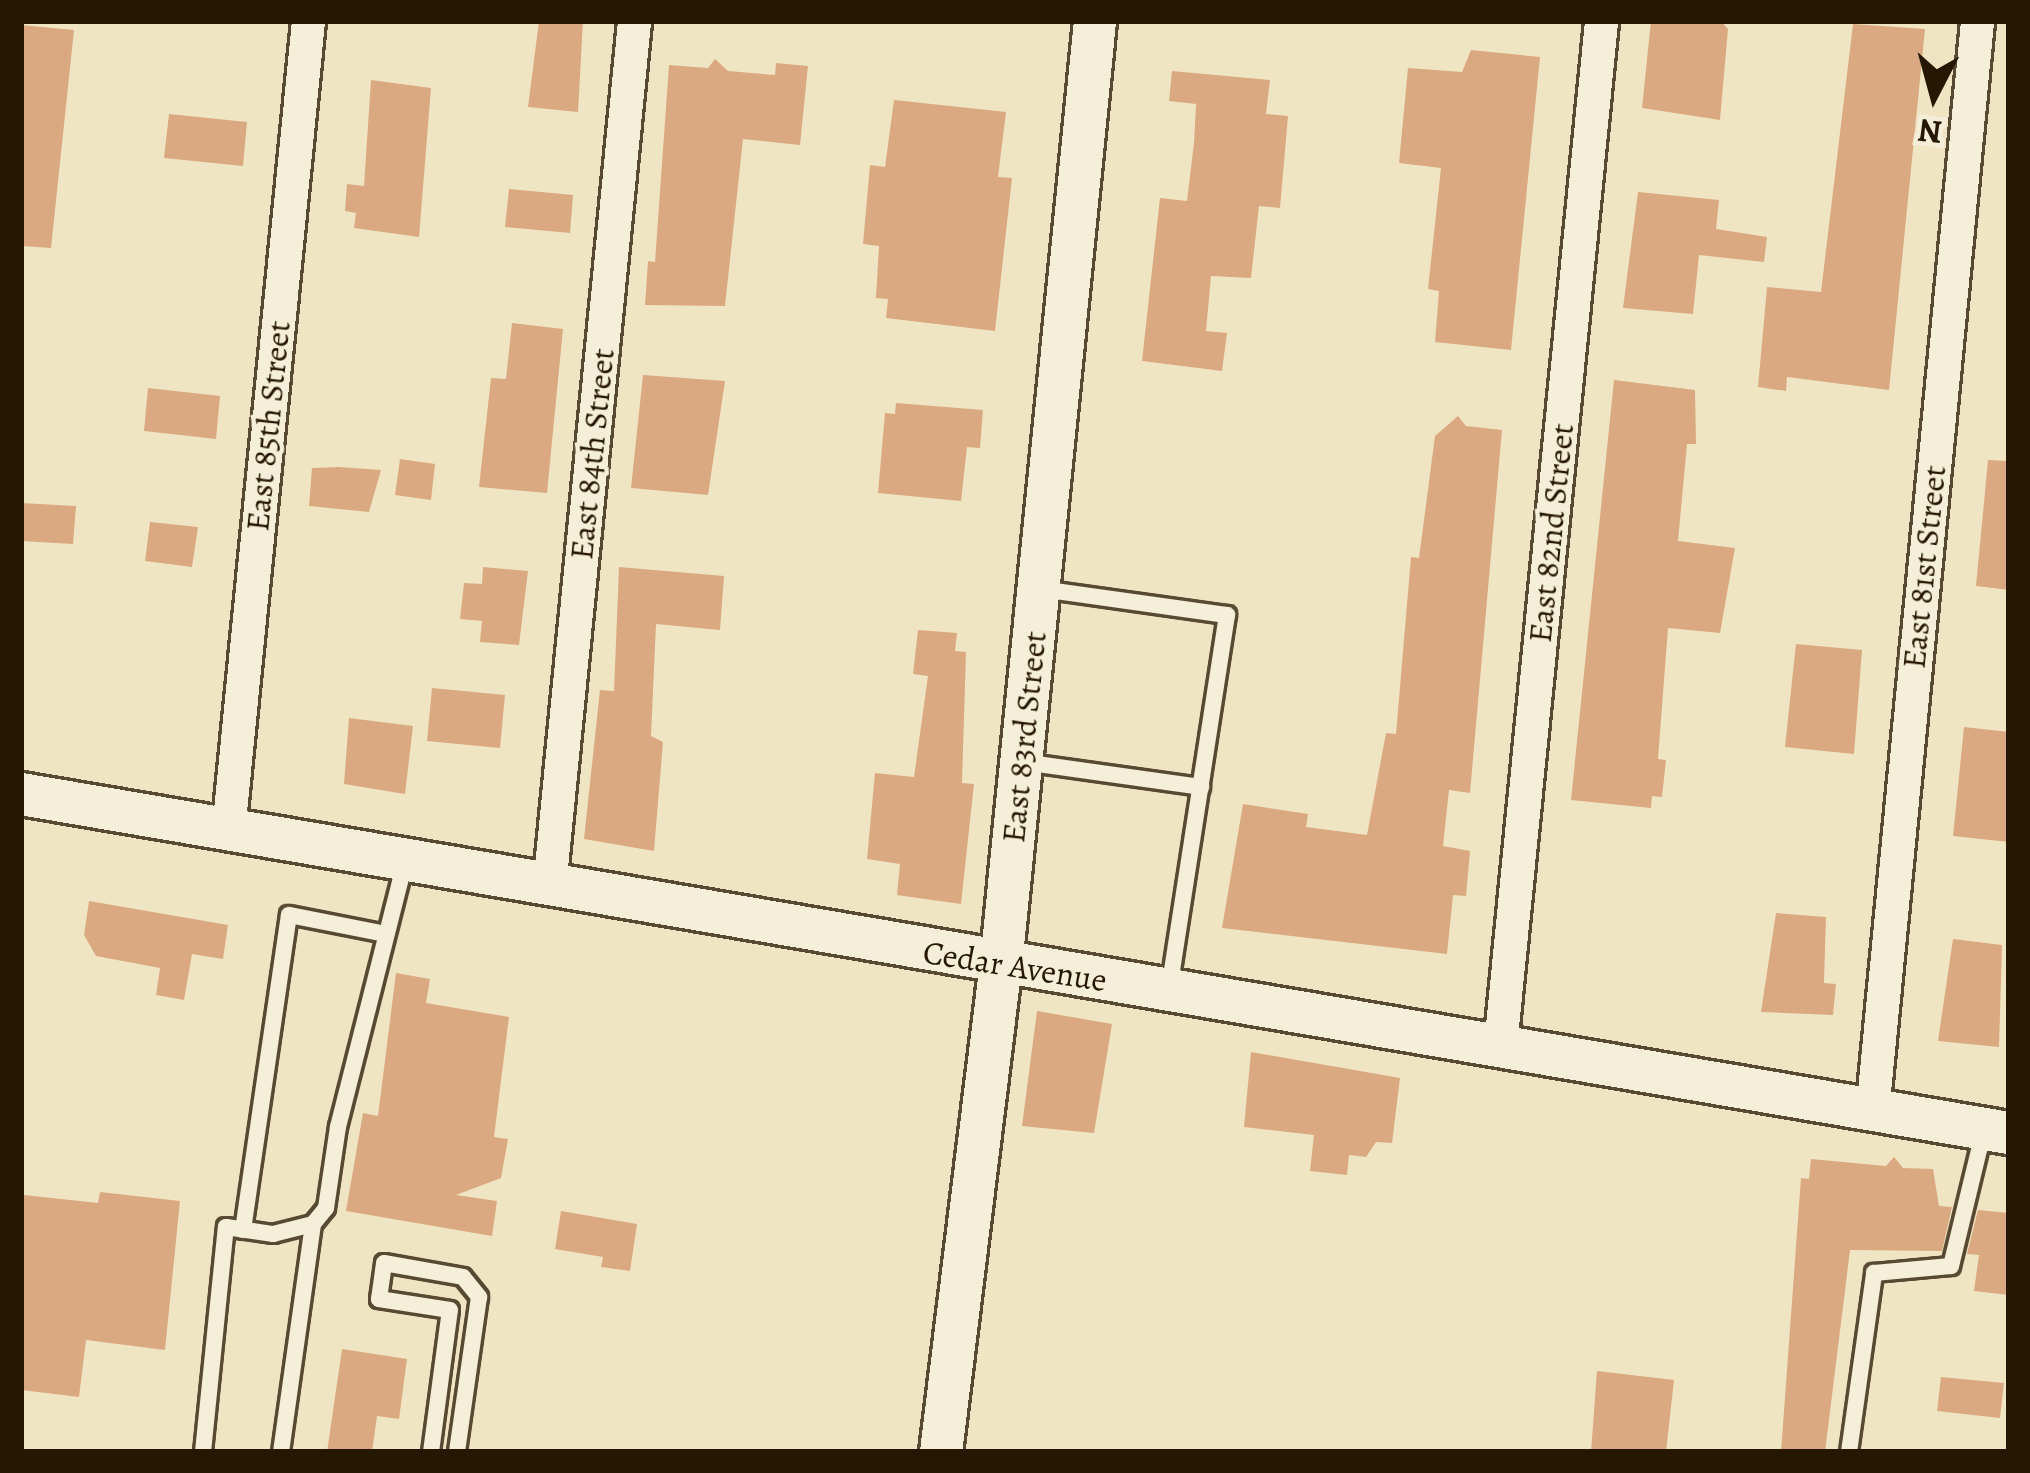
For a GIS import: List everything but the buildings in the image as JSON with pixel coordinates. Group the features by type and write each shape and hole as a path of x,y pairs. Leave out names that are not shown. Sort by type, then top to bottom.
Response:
{"street":[{"name":"East 85th Street","path":"228,831 308,21"},
{"name":"East 84th Street","path":"550,887 634,21"},
{"name":"East 83rd Street","path":"941,1452 1001,965 1095,21"},
{"name":"East 82nd Street","path":"1500,1046 1601,21"},
{"name":"East 81st Street","path":"1872,1112 1977,21"},
{"name":"Cedar Avenue","path":"21,794 1001,965 1996,1131"}],"lane":[{"path":"1039,588 1227,615 1169,992"},
{"path":"1022,761 1201,787"},
{"path":"281,1452 313,1224 326,1208 406,862"},
{"path":"243,1229 289,915 386,934"},
{"path":"1850,1452 1874,1274 1952,1266 1996,1131"},
{"path":"202,1452 226,1227 273,1234 313,1224"},
{"path":"431,1452 450,1310 379,1299 385,1263 463,1276 479,1297 457,1452"}]}
